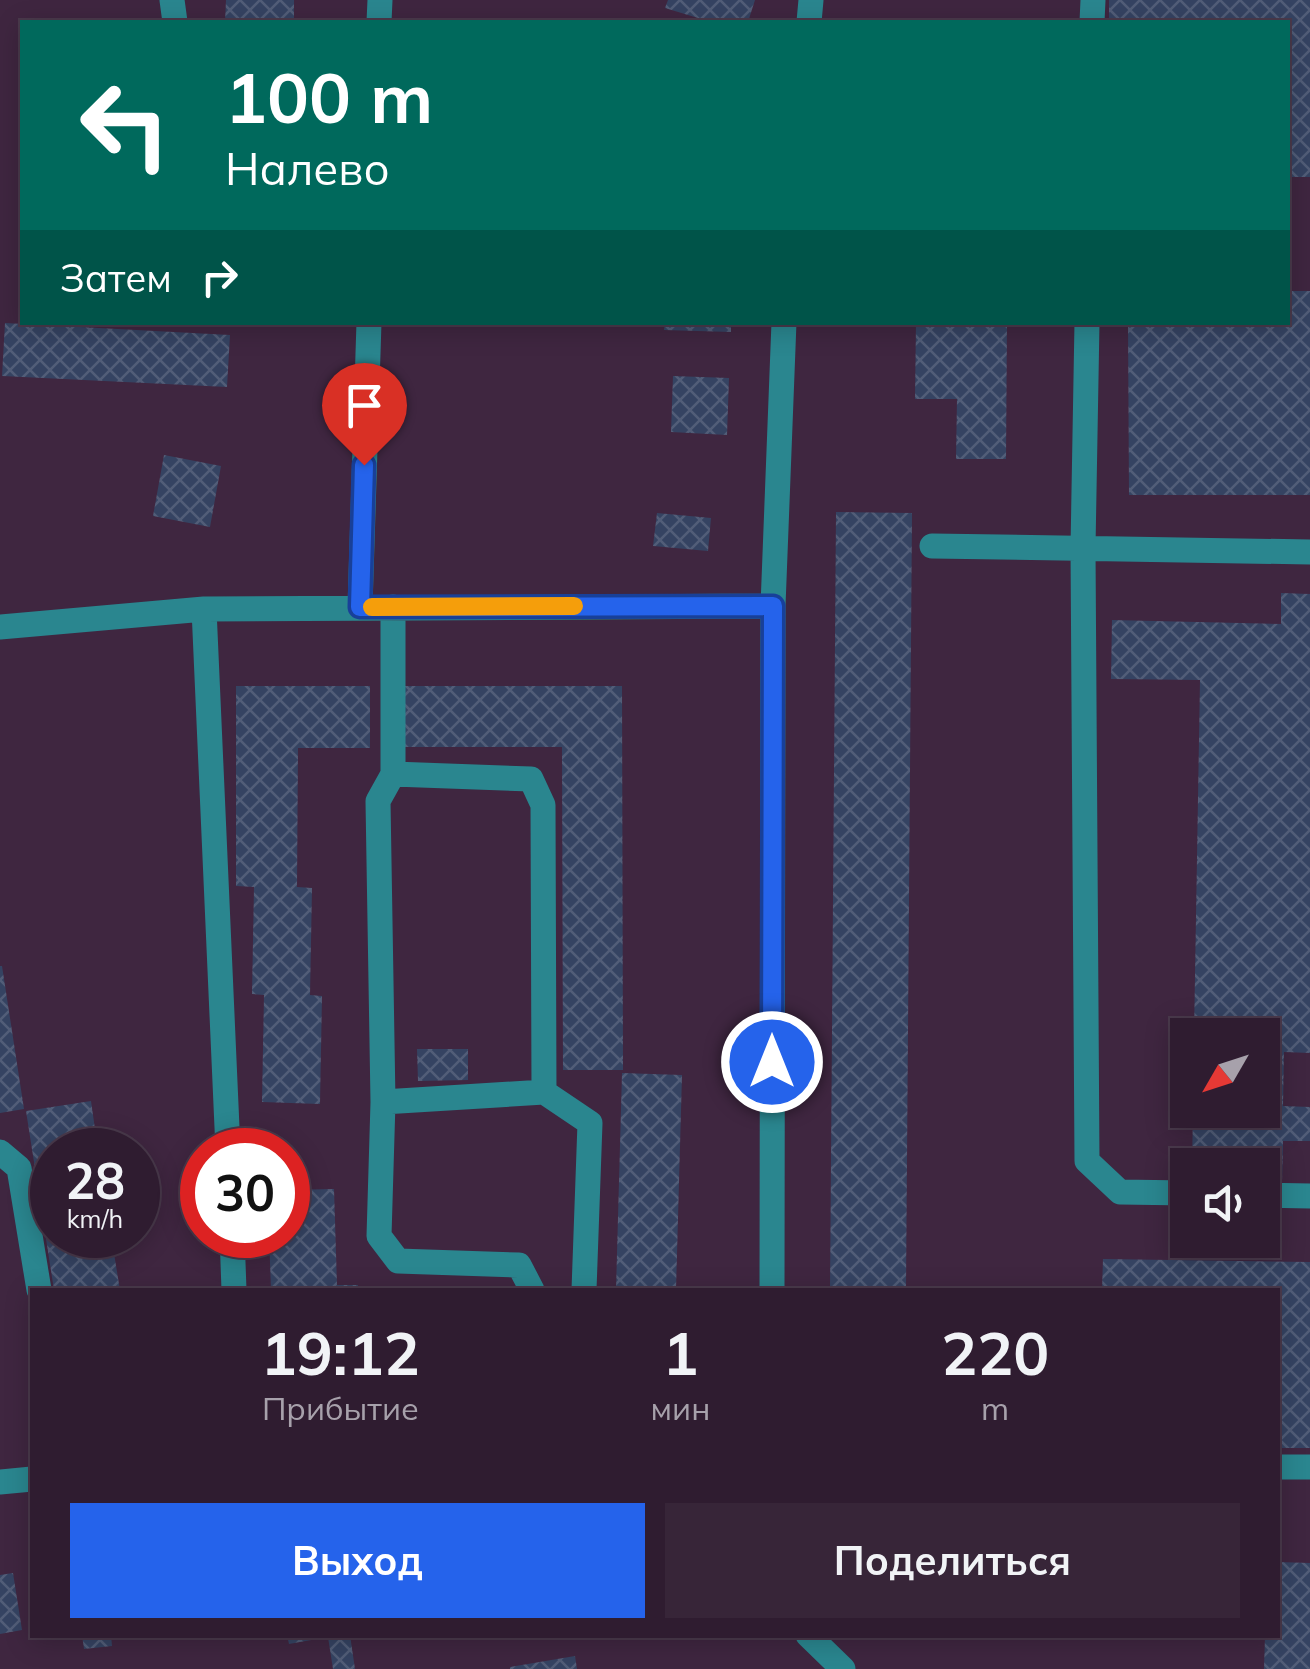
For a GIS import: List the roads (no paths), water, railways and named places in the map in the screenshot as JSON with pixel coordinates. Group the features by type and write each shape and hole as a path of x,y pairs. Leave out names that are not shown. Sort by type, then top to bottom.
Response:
{"street":[{"path":"360,607 369,325"},
{"path":"772,1288 773,606 784,325"},
{"path":"1087,325 1083,548 1087,1162 1120,1192 1170,1193"},
{"path":"932,546 1310,552"},
{"path":"0,628 204,610 773,606"},
{"path":"393,607 392,774 378,801 383,1102 379,1236 398,1261 519,1265 531,1288"},
{"path":"204,610 227,1128"},
{"path":"392,774 532,779 543,805 544,1092"},
{"path":"383,1102 544,1092 590,1123 584,1288"},
{"path":"0,1152 19,1168 39,1288"},
{"path":"1280,1195 1310,1196"},
{"path":"233,1258 234,1288"},
{"path":"1280,1467 1310,1467"},
{"path":"0,1482 30,1479"},
{"path":"811,1638 843,1669"}]}
